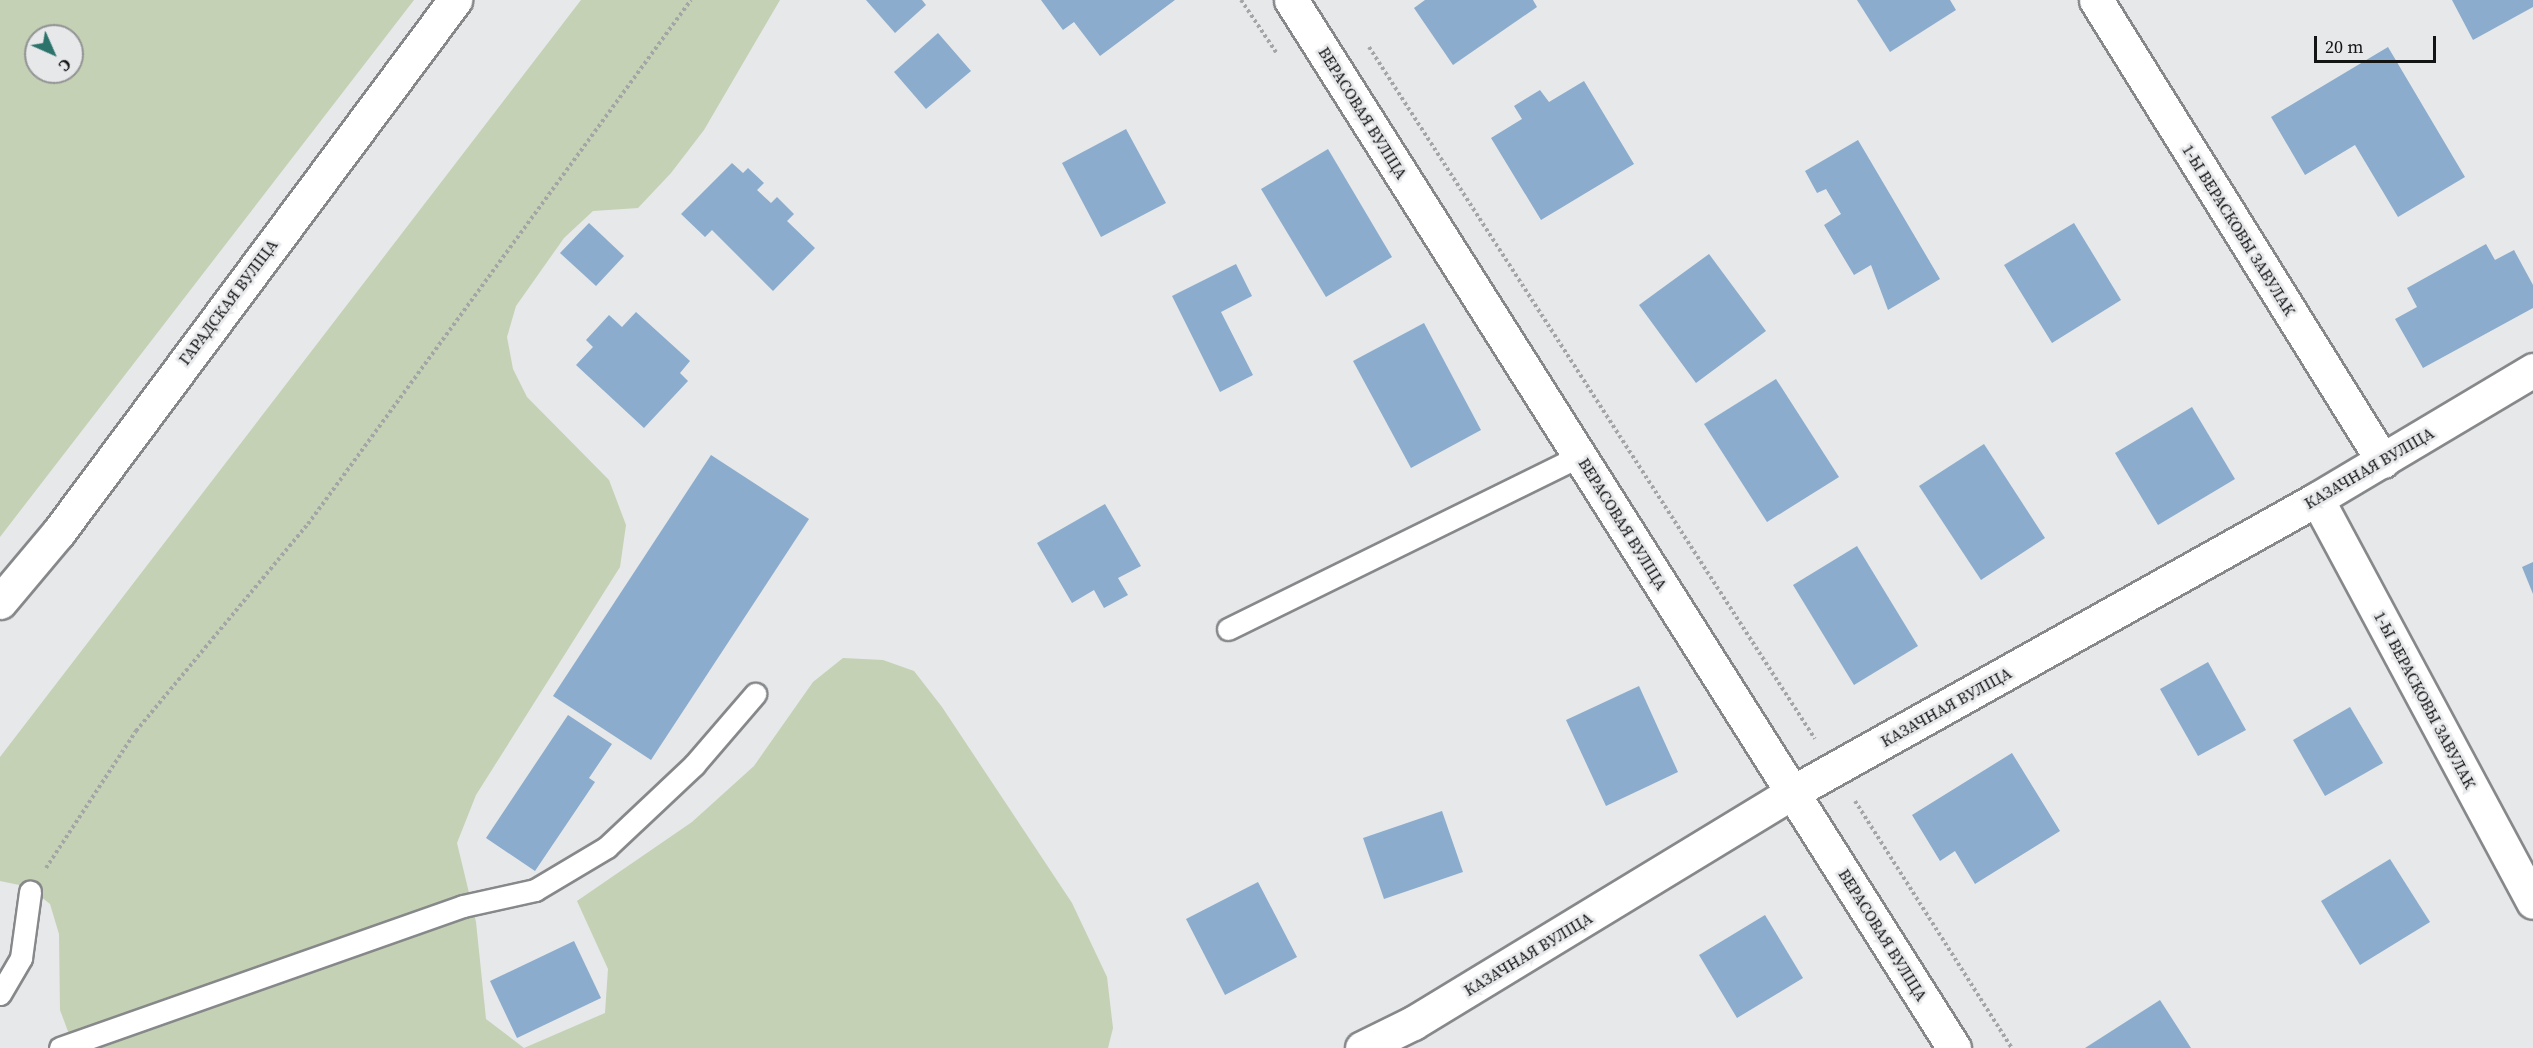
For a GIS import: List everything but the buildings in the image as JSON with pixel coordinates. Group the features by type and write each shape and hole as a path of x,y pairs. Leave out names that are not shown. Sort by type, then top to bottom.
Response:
{"street":[{"name":"ГАРАДСКАЯ ВУЛІЦА","path":"0,602 58,533 455,0"},
{"name":"ВЕРАСОВАЯ ВУЛІЦА","path":"1291,0 1954,1048"},
{"name":"1-Ы ВЕРАСКОВЫ ЗАВУЛАК","path":"2096,0 2383,460"},
{"name":"КАЗАЧНАЯ ВУЛІЦА","path":"1362,1048 1413,1023 1793,792 2317,499 2533,370"},
{"name":"1-Ы ВЕРАСКОВЫ ЗАВУЛАК","path":"2317,499 2533,902"}],"lane":[{"path":"1228,629 1580,456"},
{"path":"60,1048 463,906 535,890 607,847 694,765 755,694"},
{"path":"0,994 21,958 30,892"}],"path":[{"path":"30,892 136,731 308,524 691,0"},
{"path":"1364,40 2012,1048"}],"green space":[{"path":"0,0 414,0 0,537"},
{"path":"581,0 780,0 704,130 671,173 638,208 593,211 564,238 516,306 507,337 513,369 527,397 609,480 626,525 620,567 476,795 457,843 476,922 486,1019 524,1048 86,1048 69,1034 60,1010 59,934 50,904 29,887 0,881 0,757"},
{"path":"843,658 883,660 914,671 942,707 1072,903 1107,977 1113,1028 1108,1048 524,1048 605,1013 608,969 577,901 692,822 754,766 813,682"}]}
